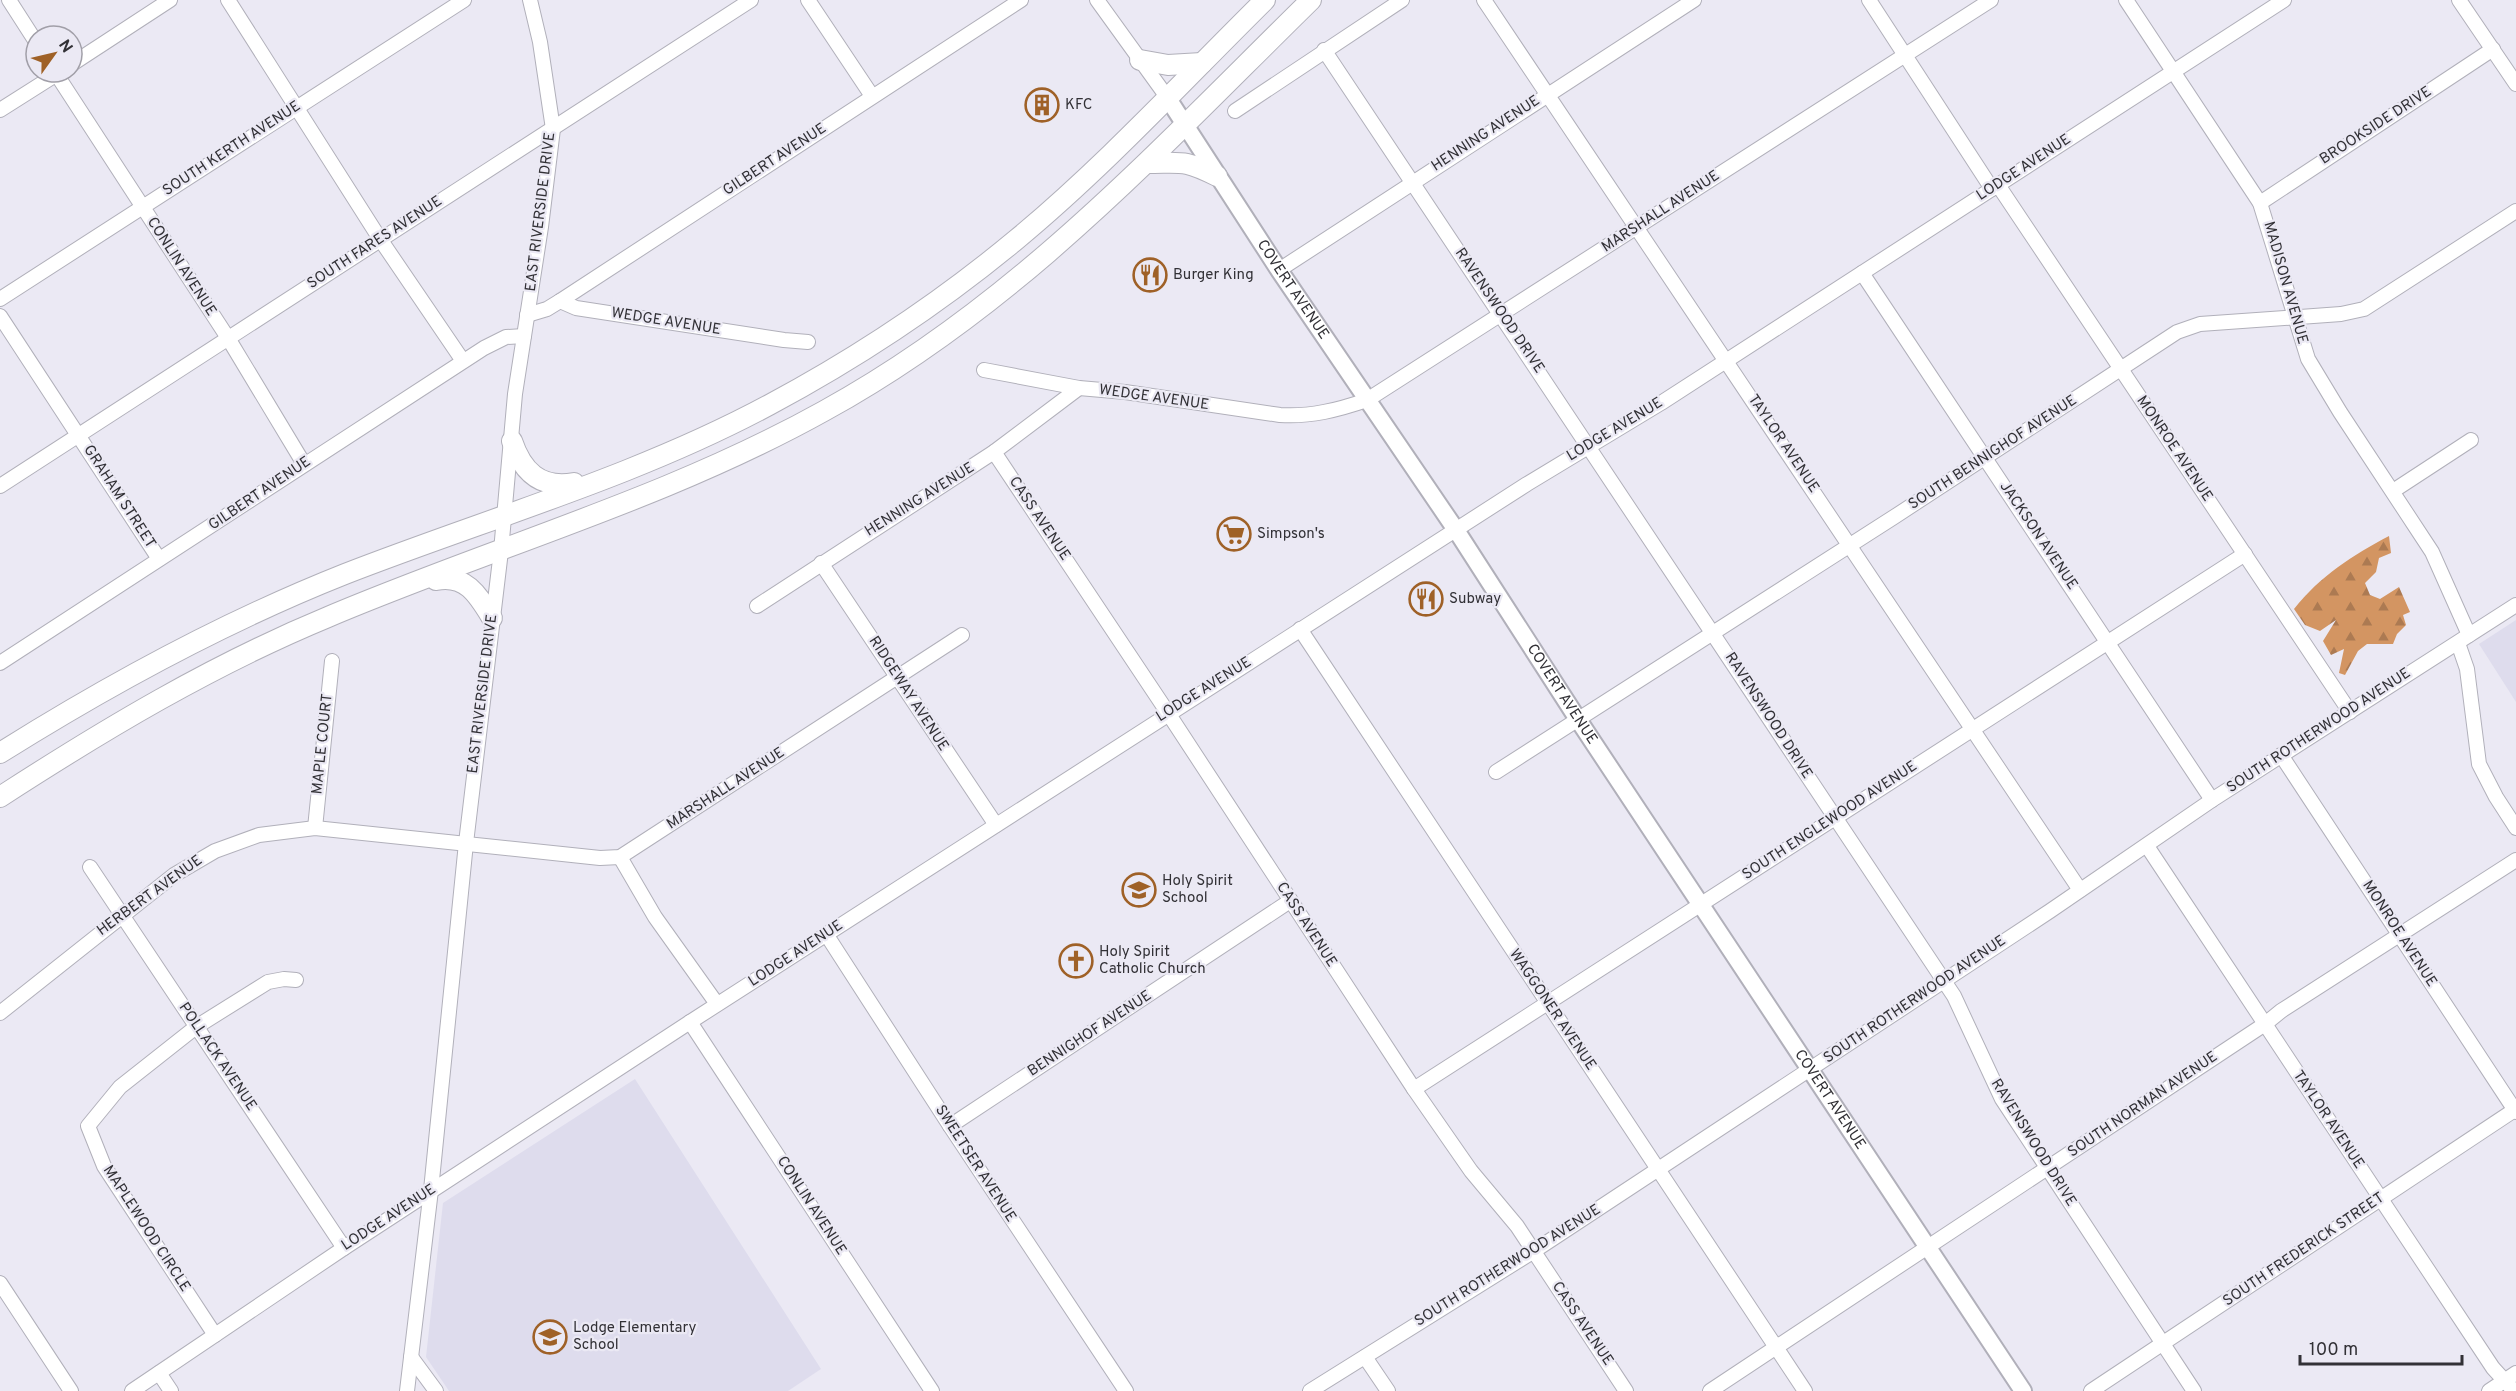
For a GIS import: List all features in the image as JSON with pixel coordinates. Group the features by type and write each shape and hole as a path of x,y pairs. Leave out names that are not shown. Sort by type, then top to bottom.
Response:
{"highway":[{"path":"0,753 100,692 237,620 345,574 612,475 692,442 765,406 830,370 895,330 982,267 1019,237 1112,153 1265,0"},
{"path":"0,797 115,724 218,668 320,620 632,502 730,460 851,396 986,305 1053,250 1147,163 1311,0"},
{"path":"1140,60 1168,65 1202,63"},
{"path":"1147,163 1194,164 1217,176"},
{"path":"512,441 524,468 534,477 548,484 566,484 612,475"},
{"path":"393,591 440,579 460,580 476,592 492,618"}],"main road":[{"name":"COVERT AVENUE","path":"1167,97 1279,270 1456,530 1577,718 2023,1391"}],"street":[{"path":"9,0 24,24"},
{"path":"84,56 170,0"},
{"path":"228,0 380,239 463,361"},
{"name":"SOUTH KERTH AVENUE","path":"0,299 464,0"},
{"name":"EAST RIVERSIDE DRIVE","path":"407,1391 431,1190 466,843 505,515 515,394 553,129 540,42 530,0"},
{"name":"SOUTH FARES AVENUE","path":"0,486 751,0"},
{"path":"808,0 872,96"},
{"path":"994,0 1002,13"},
{"name":"GILBERT AVENUE","path":"527,315 547,309 561,301 1021,0"},
{"name":"COVERT AVENUE","path":"1098,0 1167,97"},
{"path":"1235,111 1402,0"},
{"name":"TAYLOR AVENUE","path":"1484,0 2080,890"},
{"name":"HENNING AVENUE","path":"1279,270 1694,0"},
{"name":"MONROE AVENUE","path":"1869,0 2350,712"},
{"name":"MARSHALL AVENUE","path":"1325,412 1367,400 1991,0"},
{"name":"MADISON AVENUE","path":"2126,0 2260,202 2302,344 2315,371 2432,552 2463,639 2479,764 2516,828"},
{"name":"LODGE AVENUE","path":"132,1391 431,1190 523,1133 717,1004 1589,444 1661,403 2284,0"},
{"path":"2459,0 2516,84"},
{"name":"BROOKSIDE DRIVE","path":"2260,202 2493,49"},
{"name":"RAVENSWOOD DRIVE","path":"1324,50 1589,444 1944,981 1968,1024 1994,1084 2194,1391"},
{"path":"0,110 40,84"},
{"name":"CONLIN AVENUE","path":"64,84 228,338 304,464"},
{"name":"SOUTH BENNIGHOF AVENUE","path":"1496,772 1985,458 2167,338 2200,324 2341,314 2364,309 2516,211"},
{"name":"JACKSON AVENUE","path":"1862,273 2212,800"},
{"name":"WEDGE AVENUE","path":"561,301 584,309 808,342"},
{"name":"GRAHAM STREET","path":"0,316 159,559"},
{"name":"GILBERT AVENUE","path":"0,663 463,361 506,337 524,336"},
{"name":"WEDGE AVENUE","path":"984,370 1079,388 1125,392 1280,415 1302,416 1325,412"},
{"name":"HENNING AVENUE","path":"757,606 994,452 1079,388"},
{"path":"2393,491 2471,440"},
{"name":"CASS AVENUE","path":"994,452 1414,1089 1471,1171 1510,1216 1626,1391"},
{"name":"SOUTH ENGLEWOOD AVENUE","path":"1414,1089 2245,554"},
{"name":"RIDGEWAY AVENUE","path":"821,563 996,825"},
{"name":"SOUTH ROTHERWOOD AVENUE","path":"1310,1391 1534,1251 2147,846 2212,800 2516,605"},
{"name":"WAGGONER AVENUE","path":"1300,629 1804,1391"},
{"name":"MARSHALL AVENUE","path":"620,857 962,636"},
{"name":"MAPLE COURT","path":"315,828 332,661"},
{"name":"MONROE AVENUE","path":"2281,755 2516,1111"},
{"name":"HERBERT AVENUE","path":"0,1013 174,875 215,851 259,835 315,828 466,843"},
{"path":"466,843 600,858 620,857 655,917 717,1004"},
{"name":"TAYLOR AVENUE","path":"2147,846 2380,1198 2512,1382"},
{"name":"SOUTH NORMAN AVENUE","path":"1710,1391 2048,1169 2281,1011 2516,860"},
{"name":"POLLACK AVENUE","path":"90,867 344,1248"},
{"name":"BENNIGHOF AVENUE","path":"950,1126 1290,901"},
{"name":"SWEETSER AVENUE","path":"826,934 1126,1391"},
{"name":"MAPLEWOOD CIRCLE","path":"215,1335 104,1166 88,1126 120,1087 196,1027 268,982 284,978 296,980"},
{"name":"CONLIN AVENUE","path":"690,1022 932,1391"},
{"name":"SOUTH FREDERICK STREET","path":"2091,1391 2380,1198 2516,1111"},
{"path":"0,1283 71,1391"},
{"path":"411,1357 436,1391"},
{"path":"1365,1357 1388,1391"},
{"path":"159,1373 171,1391"},
{"path":"2489,1391 2512,1382"}],"shaded area":[{"path":"2516,620 2516,702 2479,644"},
{"path":"635,1079 821,1369 788,1391 449,1391 426,1357 443,1203"}],"green space":[{"path":"2389,536 2391,553 2379,558 2376,572 2365,583 2370,595 2380,599 2399,587 2410,612 2403,615 2406,625 2397,634 2393,644 2367,644 2358,651 2345,675 2339,673 2344,649 2331,655 2323,641 2336,620 2320,631 2305,625 2294,609 2326,576"}],"place":[{"name":"KFC","path":"1042,105"},
{"name":"Burger King","path":"1150,275"},
{"name":"Simpson's","path":"1234,534"},
{"name":"Subway","path":"1426,599"},
{"name":"Holy Spirit School","path":"1139,890"},
{"name":"Holy Spirit Catholic Church","path":"1076,961"},
{"name":"Lodge Elementary School","path":"550,1337"}]}
